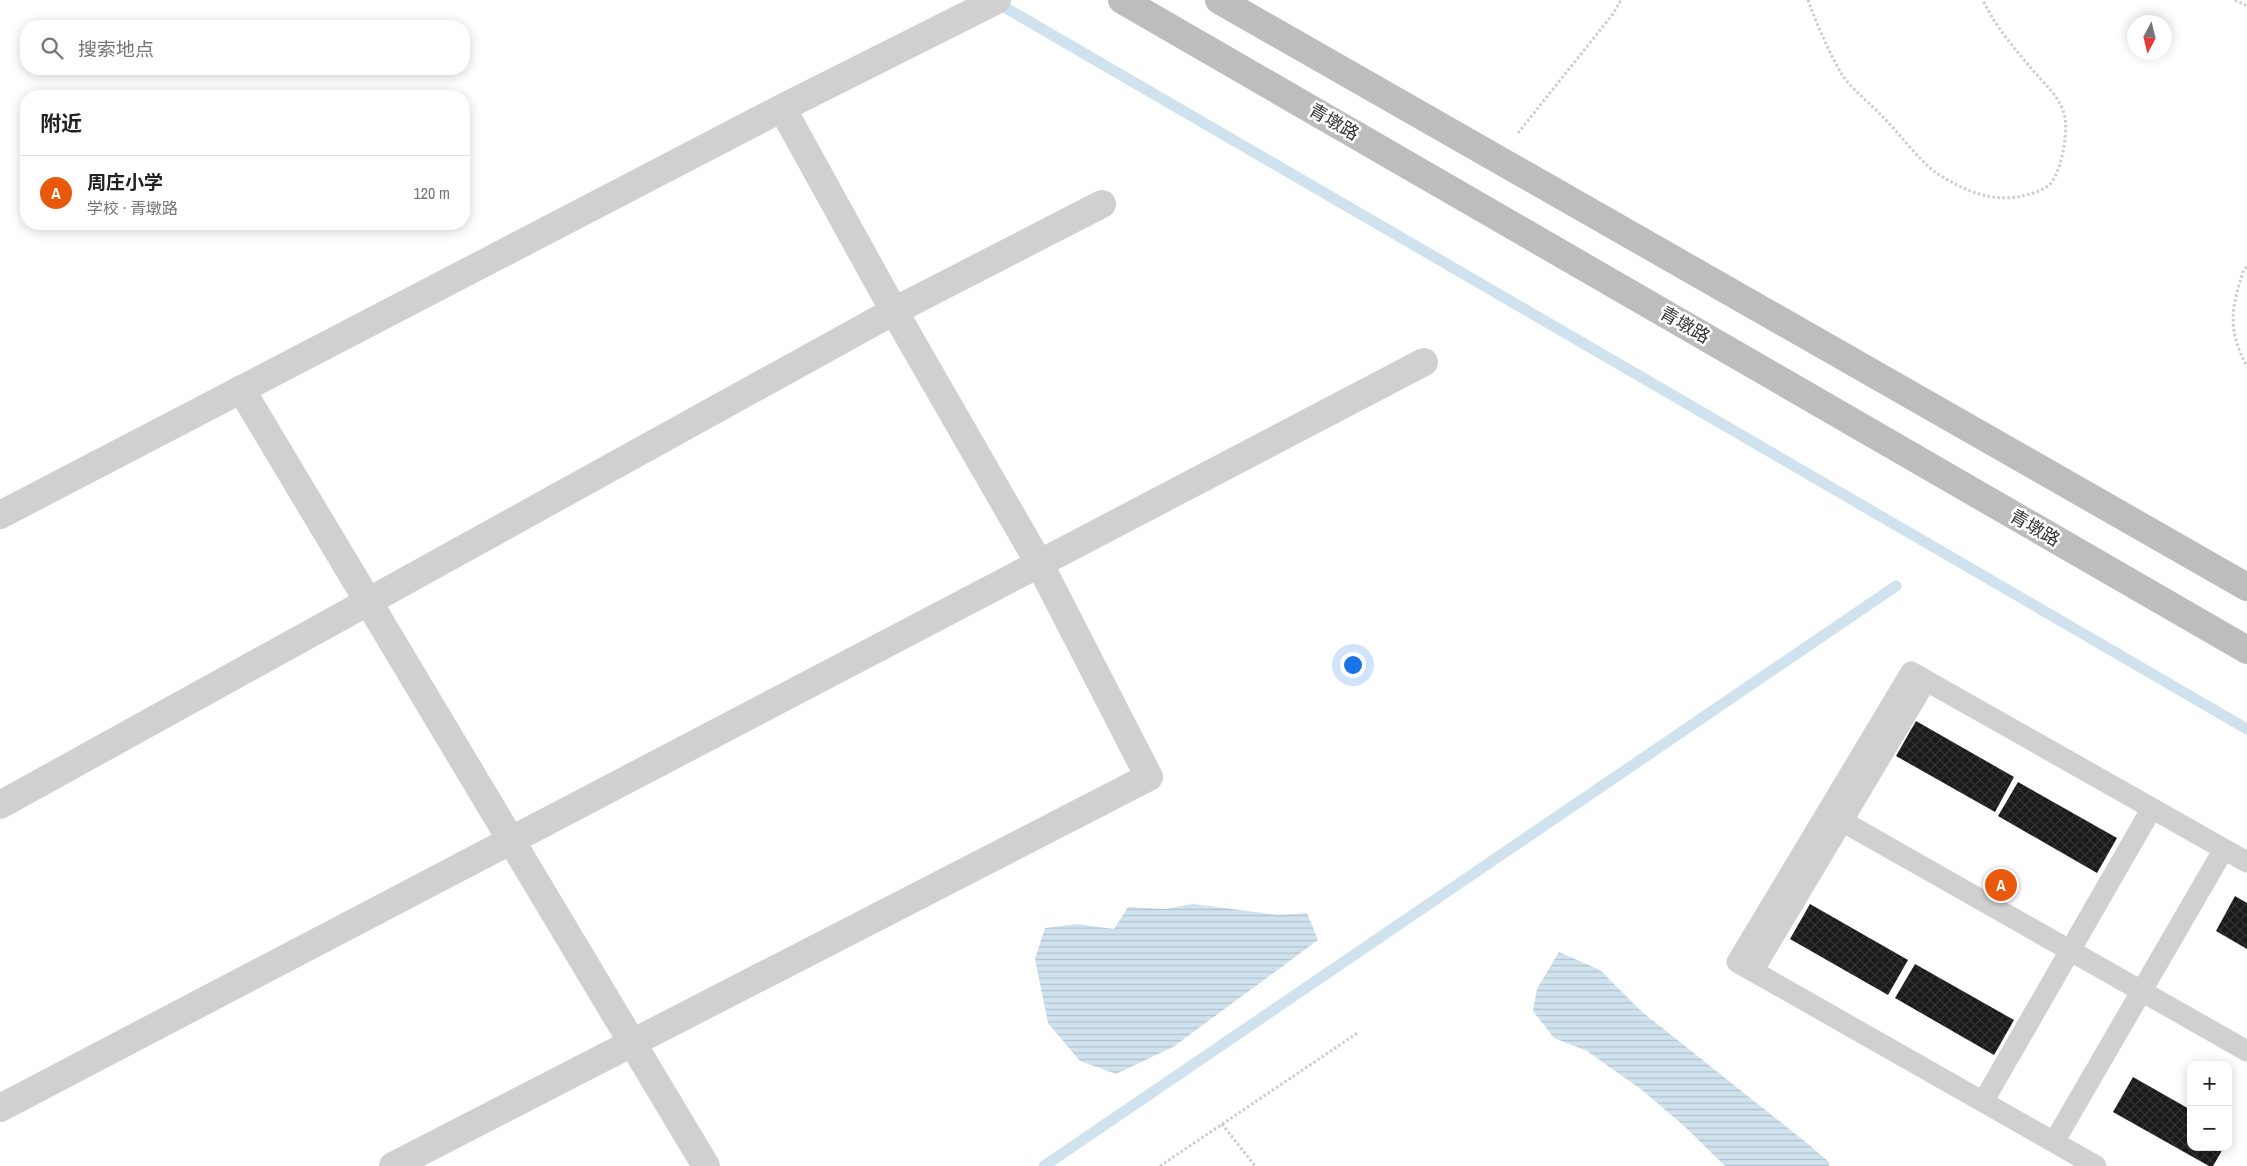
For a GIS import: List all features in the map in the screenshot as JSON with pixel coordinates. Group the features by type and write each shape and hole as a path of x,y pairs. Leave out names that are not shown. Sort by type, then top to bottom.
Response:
{"main road":[{"name":"青墩路","path":"1122,0 2247,650"},
{"path":"1219,0 2247,586"}],"street":[{"path":"0,516 782,108 986,5"},
{"path":"393,1166 1149,777 1039,563 894,311 782,108"},
{"path":"0,806 894,311 1102,204"},
{"path":"0,1108 1424,362"},
{"path":"241,389 706,1166"}],"lane":[{"path":"2096,1166 1737,962 1911,672 2247,862"},
{"path":"1753,970 1926,681"},
{"path":"1983,1102 2152,808"},
{"path":"1842,821 2247,1050"},
{"path":"2054,1142 2224,849"}],"path":[{"path":"1498,159 1613,14 1621,0"},
{"path":"1808,0 1817,25 1842,74 1934,171 1977,195 2001,199 2032,194 2048,186 2061,163 2065,143 2065,118 2059,100 2030,67 1990,14 1983,0"},
{"path":"2235,0 2247,6"},
{"path":"2247,267 2244,269 2236,295 2232,326 2238,350 2247,367"},
{"path":"1160,1166 1359,1032"},
{"path":"1222,1124 1255,1166"}],"water":[{"path":"1193,904 1278,915 1307,913 1318,940 1173,1047 1116,1074 1080,1061 1048,1023 1035,959 1045,928 1077,924 1114,929 1128,907 1165,909"},
{"path":"1559,952 1600,970 1641,1011 1808,1144 1829,1162 1829,1166 1725,1166 1683,1125 1642,1090 1587,1051 1554,1038 1533,1011 1537,989"}],"building":[{"path":"1916,721 2014,777 1995,812 1896,756"},
{"path":"2018,782 2117,838 2097,873 1998,816"},
{"path":"2235,896 2247,903 2247,949 2216,931"},
{"path":"1810,904 1908,960 1888,995 1790,939"},
{"path":"1915,964 2014,1020 1994,1055 1895,998"},
{"path":"2133,1077 2187,1108 2187,1151 2222,1151 2213,1166 2209,1166 2113,1112"}],"waterway":[{"path":"994,1 2247,729"},
{"path":"1044,1166 1896,586"}],"place":[{"name":"周庄小学","path":"2001,885"}]}
